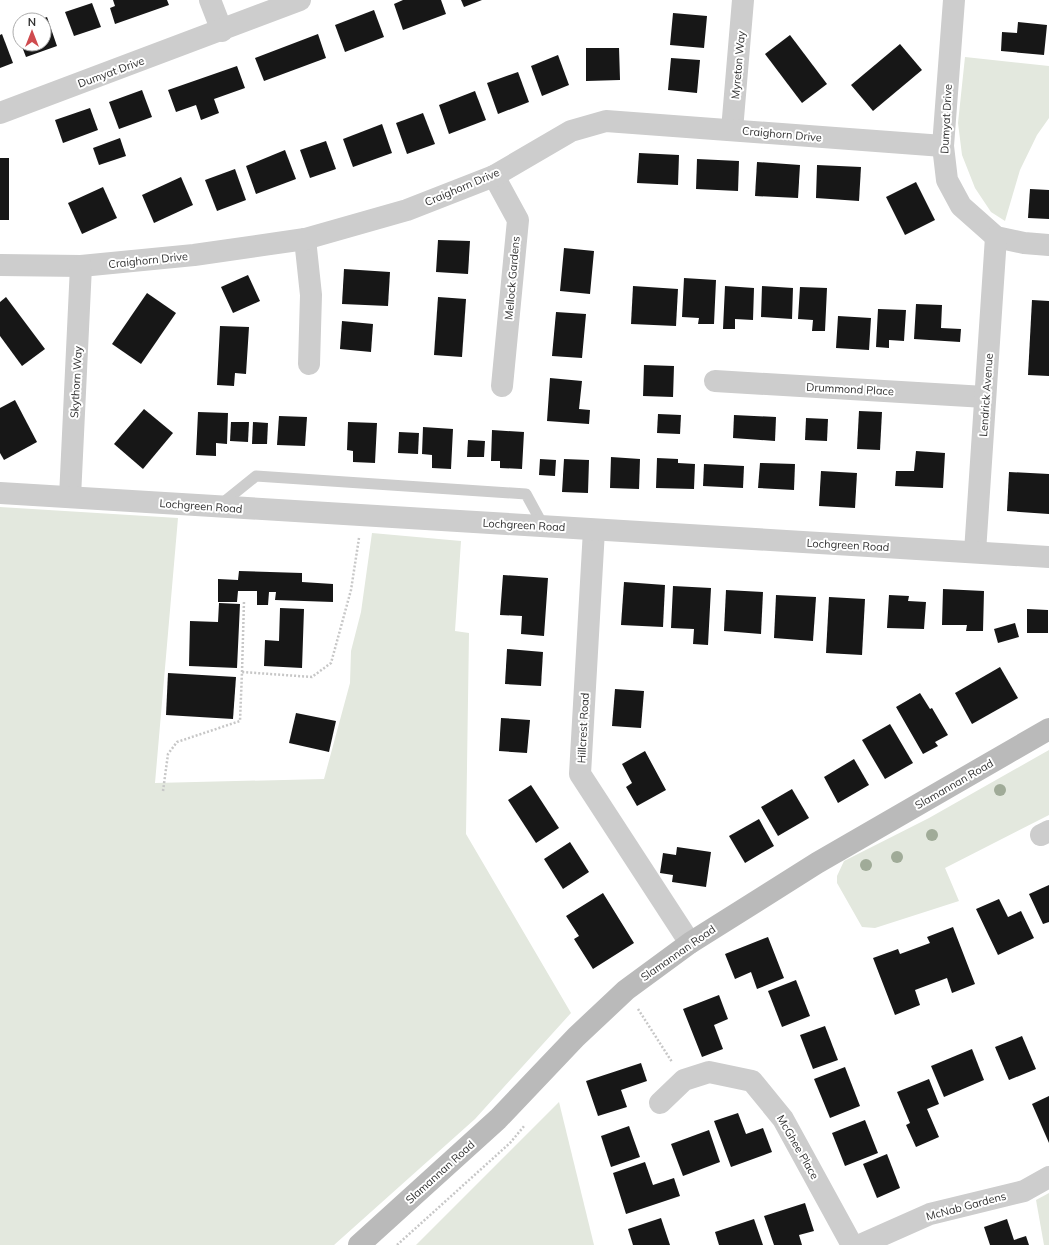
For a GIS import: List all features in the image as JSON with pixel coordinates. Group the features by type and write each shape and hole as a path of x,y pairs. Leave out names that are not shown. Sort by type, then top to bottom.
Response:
{"main road":[{"name":"Slamannan Road","path":"359,1245 498,1119 576,1037 626,990 690,943 817,863 1049,729"}],"street":[{"path":"210,0 222,31"},
{"name":"Dumyat Drive","path":"0,113 222,31 300,0"},
{"name":"Myreton Way","path":"732,130 743,0"},
{"name":"Dumyat Drive","path":"954,0 943,146 947,180 961,206 996,237 1024,243 1049,245"},
{"name":"Craighorn Drive","path":"0,265 81,266 194,255 305,239 407,210 494,176 571,131 606,121 943,146"},
{"name":"Mellock Gardens","path":"494,176 518,220 502,386"},
{"name":"Lendrick Avenue","path":"975,552 996,237"},
{"path":"305,239 311,295 309,364"},
{"name":"Skythorn Way","path":"70,497 81,266"},
{"name":"Drummond Place","path":"715,381 985,398"},
{"name":"Lochgreen Road","path":"0,493 1049,557"},
{"name":"Hillcrest Road","path":"594,530 580,774 690,943"},
{"name":"McGhee Place","path":"660,1103 684,1080 709,1072 752,1082 783,1119 852,1245"},
{"name":"McNab Gardens","path":"860,1245 930,1214 1024,1191 1049,1177"}],"lane":[{"path":"218,507 256,476 526,494 544,527"}],"path":[{"path":"242,672 312,677 331,664 351,590 363,516"},
{"path":"163,792 168,754 177,742 240,721 244,601"},
{"path":"626,990 684,1080"}],"shaded area":[{"path":"965,57 1049,66 1049,118 1037,135 1020,170 1005,221 991,212 975,188 962,155 958,123"},
{"path":"0,507 178,518 155,783 324,779 350,683 351,651 361,612 372,533 461,541 455,631 469,633 466,834 571,1013 475,1119 334,1245 0,1245"},
{"path":"1049,750 1049,815 945,868 959,901 875,928 862,927 837,883 837,876 844,861 929,818"},
{"path":"559,1102 594,1245 416,1245"},
{"path":"1049,1193 1049,1245 1044,1245 1036,1200"}],"building":[{"path":"113,0 167,0 169,5 115,24 110,8 115,6"},
{"path":"403,0 441,0 446,14 403,30 394,4"},
{"path":"461,0 482,0 464,7"},
{"path":"92,3 101,27 74,36 65,12"},
{"path":"374,10 384,37 345,52 335,25"},
{"path":"673,13 707,16 704,48 670,45"},
{"path":"1018,22 1047,25 1044,55 1001,51 1002,32 1017,33"},
{"path":"52,32 57,46 52,48"},
{"path":"2,34 13,63 0,68 0,35"},
{"path":"318,34 326,58 264,81 255,58"},
{"path":"790,35 827,84 802,103 765,54"},
{"path":"900,44 922,70 873,111 851,85"},
{"path":"586,48 619,48 620,80 586,81"},
{"path":"24,52 40,52 26,57"},
{"path":"558,55 569,85 542,96 531,66"},
{"path":"671,58 700,60 697,93 668,90"},
{"path":"237,66 245,88 214,99 219,113 201,120 196,105 176,112 168,90"},
{"path":"518,72 529,102 498,114 487,83"},
{"path":"142,90 152,117 119,129 109,102"},
{"path":"475,91 486,120 449,134 439,105"},
{"path":"90,108 98,130 63,143 55,120"},
{"path":"423,113 435,144 407,154 396,123"},
{"path":"382,124 392,153 353,167 343,139"},
{"path":"120,138 126,156 99,165 93,148"},
{"path":"326,141 336,169 310,178 300,150"},
{"path":"285,150 296,179 256,194 246,166"},
{"path":"639,153 679,155 678,185 637,183"},
{"path":"0,158 9,158 9,220 0,220"},
{"path":"697,159 739,161 738,191 696,189"},
{"path":"757,162 800,165 798,198 755,196"},
{"path":"817,165 861,167 859,201 816,198"},
{"path":"235,169 246,200 217,211 205,180"},
{"path":"181,177 193,205 154,223 142,195"},
{"path":"916,182 935,220 905,235 886,197"},
{"path":"103,187 117,218 82,234 68,203"},
{"path":"1030,189 1049,190 1049,219 1028,218"},
{"path":"438,240 470,241 468,274 436,272"},
{"path":"564,248 594,251 590,294 560,291"},
{"path":"344,269 390,272 388,306 342,304"},
{"path":"248,275 260,301 233,313 221,287"},
{"path":"684,278 716,280 714,324 698,324 699,318 682,317"},
{"path":"633,286 678,289 676,326 631,324"},
{"path":"725,286 754,288 753,320 735,319 735,329 723,329"},
{"path":"762,286 793,288 792,319 761,317"},
{"path":"800,287 827,288 825,331 812,331 813,320 798,319"},
{"path":"147,293 176,313 141,364 112,344"},
{"path":"6,297 45,349 22,366 0,336 0,302"},
{"path":"438,297 466,299 462,357 434,355"},
{"path":"1032,300 1049,301 1049,376 1028,375"},
{"path":"916,304 942,305 941,328 961,329 960,342 914,339"},
{"path":"878,309 906,310 904,341 889,340 889,348 876,347"},
{"path":"556,312 586,314 582,358 552,356"},
{"path":"838,316 871,318 869,350 836,348"},
{"path":"342,321 373,324 371,352 340,349"},
{"path":"220,326 249,327 246,374 235,373 234,386 217,385"},
{"path":"644,365 674,366 673,397 643,396"},
{"path":"550,378 582,381 579,409 590,410 589,424 547,421"},
{"path":"15,400 37,442 4,460 0,453 0,408"},
{"path":"144,409 173,433 143,469 114,444"},
{"path":"859,411 882,412 880,450 857,449"},
{"path":"198,412 228,413 227,444 216,443 216,456 196,455"},
{"path":"658,414 681,415 680,434 657,433"},
{"path":"734,415 776,417 775,441 733,438"},
{"path":"279,416 307,417 305,446 277,445"},
{"path":"806,418 828,419 827,441 805,440"},
{"path":"231,422 249,422 248,442 230,441"},
{"path":"253,422 268,423 267,444 252,444"},
{"path":"348,422 377,423 375,463 353,462 353,451 347,450"},
{"path":"423,427 453,429 451,469 432,468 432,455 422,454"},
{"path":"492,430 524,432 522,469 500,468 500,461 491,461"},
{"path":"399,432 419,433 418,454 398,453"},
{"path":"468,440 485,441 484,457 467,457"},
{"path":"916,451 945,453 943,488 895,486 896,471 914,471"},
{"path":"611,457 640,459 639,489 610,488"},
{"path":"657,458 678,459 678,463 695,464 694,489 656,488"},
{"path":"540,459 556,460 555,476 539,475"},
{"path":"564,459 589,460 588,493 562,492"},
{"path":"760,463 795,464 794,490 758,488"},
{"path":"704,464 744,466 743,488 703,486"},
{"path":"821,471 857,473 855,508 819,506"},
{"path":"1009,472 1049,474 1049,514 1007,511"},
{"path":"239,571 302,573 302,582 333,584 333,602 275,600 276,592 269,592 268,605 257,605 257,591 238,591 237,602 218,602 218,579 238,580"},
{"path":"503,575 548,578 544,636 521,634 522,616 500,615"},
{"path":"624,582 665,585 663,627 621,625"},
{"path":"673,586 711,588 708,645 693,644 694,629 671,628"},
{"path":"943,589 984,591 983,631 966,631 967,625 942,625"},
{"path":"726,590 763,592 761,634 724,631"},
{"path":"776,595 816,597 813,641 774,638"},
{"path":"889,595 909,596 908,601 926,602 924,629 887,628"},
{"path":"829,597 865,599 862,655 826,653"},
{"path":"219,603 240,604 237,668 189,666 190,621 218,622"},
{"path":"280,608 304,609 302,668 264,666 265,640 279,641"},
{"path":"1027,609 1048,610 1048,633 1027,633"},
{"path":"1015,623 1019,637 998,643 994,629"},
{"path":"507,649 543,652 541,686 505,684"},
{"path":"1000,667 1018,698 972,724 955,693"},
{"path":"168,673 236,677 233,719 166,715"},
{"path":"615,689 644,691 641,728 612,726"},
{"path":"920,693 930,709 932,708 948,735 935,742 938,746 923,754 896,707"},
{"path":"296,713 336,721 329,752 289,743"},
{"path":"501,718 530,720 527,753 499,751"},
{"path":"890,724 913,763 885,779 862,740"},
{"path":"645,751 666,790 637,806 626,787 632,783 622,764"},
{"path":"854,759 869,785 838,803 824,777"},
{"path":"531,785 559,828 536,843 508,800"},
{"path":"792,789 809,818 778,836 761,807"},
{"path":"759,819 774,846 745,863 729,836"},
{"path":"570,842 589,872 563,889 544,859"},
{"path":"677,847 711,852 706,887 672,882 673,875 660,873 663,853 676,855"},
{"path":"1049,885 1049,922 1043,924 1029,894"},
{"path":"603,893 634,943 593,969 574,939 579,936 566,916"},
{"path":"999,899 1008,917 1021,911 1034,938 998,955 976,909"},
{"path":"953,927 975,984 952,993 947,978 915,990 920,1005 895,1015 873,958 898,949 900,954 930,943 927,937"},
{"path":"768,937 784,978 757,989 751,972 735,979 725,954"},
{"path":"796,980 810,1016 782,1027 768,991"},
{"path":"719,995 728,1019 714,1025 723,1049 702,1057 683,1009"},
{"path":"825,1026 838,1060 813,1069 800,1035"},
{"path":"1022,1036 1036,1069 1009,1080 995,1047"},
{"path":"972,1049 984,1080 944,1097 931,1066"},
{"path":"641,1063 647,1081 621,1090 627,1107 598,1116 586,1081"},
{"path":"845,1067 860,1106 830,1118 814,1079"},
{"path":"929,1079 939,1104 927,1109 939,1137 916,1147 906,1125 910,1123 897,1092"},
{"path":"1049,1096 1049,1143 1032,1104"},
{"path":"738,1113 746,1134 763,1128 772,1152 731,1167 714,1121"},
{"path":"865,1120 878,1153 845,1166 832,1133"},
{"path":"629,1126 640,1157 611,1167 601,1136"},
{"path":"709,1130 720,1162 683,1176 671,1144"},
{"path":"887,1154 900,1188 877,1198 863,1164"},
{"path":"645,1162 653,1185 674,1178 680,1196 626,1214 613,1173"},
{"path":"805,1203 814,1231 799,1235 802,1245 774,1245 764,1216"},
{"path":"661,1218 670,1245 633,1245 628,1229"},
{"path":"754,1219 763,1245 719,1245 715,1232"},
{"path":"1007,1219 1014,1240 1026,1236 1029,1245 990,1245 984,1227"}]}
